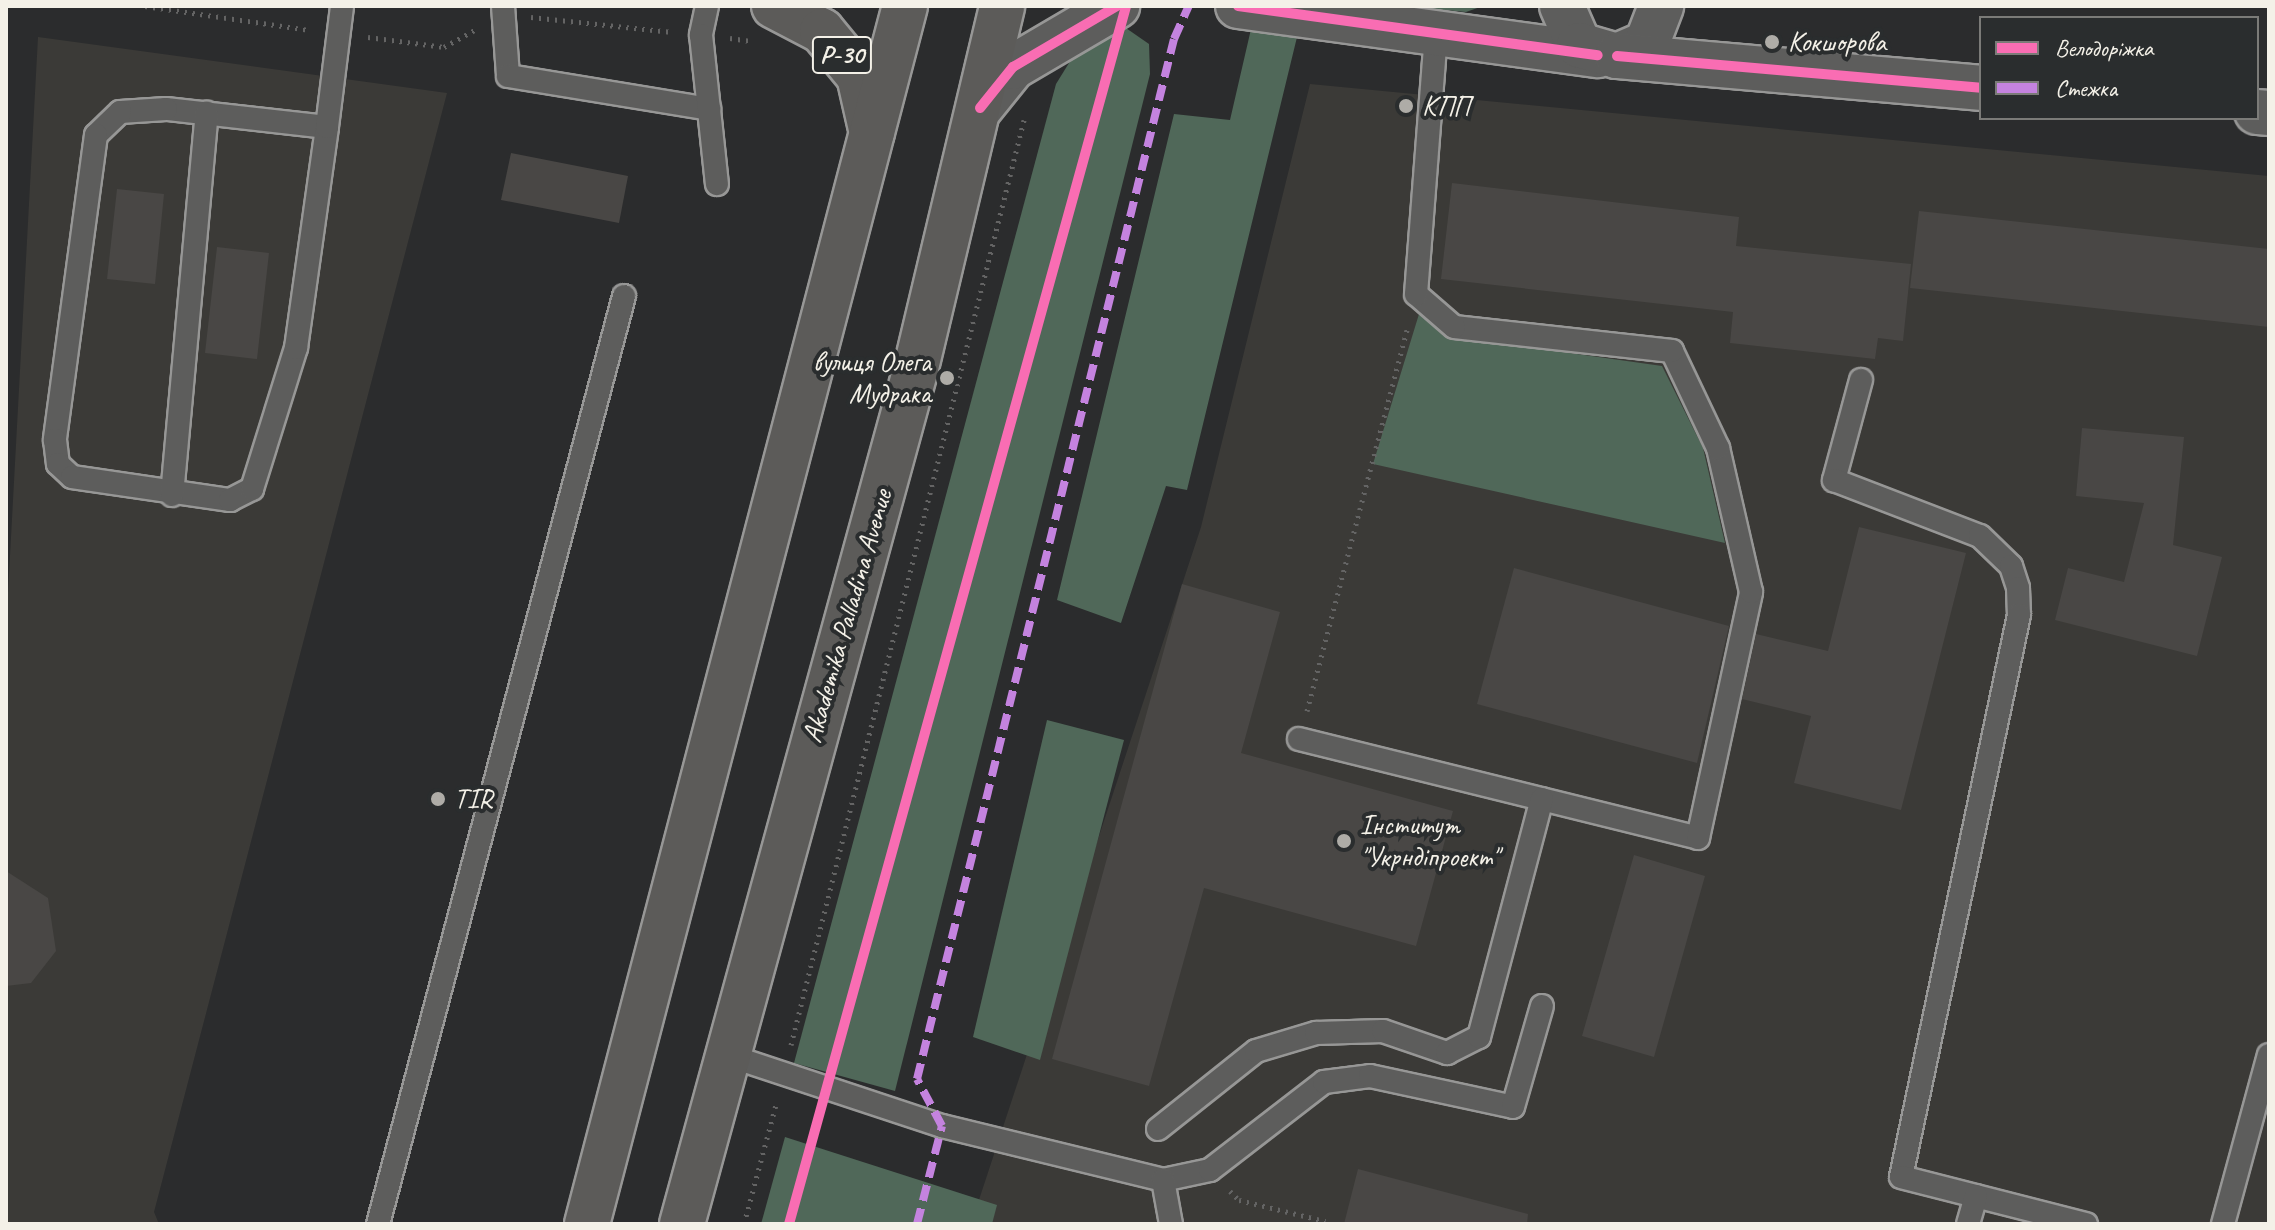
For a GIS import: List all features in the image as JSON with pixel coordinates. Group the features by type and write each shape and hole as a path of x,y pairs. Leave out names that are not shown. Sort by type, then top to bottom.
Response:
{"main road":[{"name":"Р-30","path":"774,6 822,31 859,76 872,133"},
{"path":"587,1224 905,6"},
{"name":"Akademika Palladina Avenue","path":"682,1224 724,1054 916,368 1002,6"}],"street":[{"path":"980,108 1013,67 1117,6"},
{"path":"1238,6 1607,56 1979,88"},
{"path":"1487,41 1542,6"},
{"path":"1562,6 1566,29 1607,56"},
{"path":"1607,56 1647,43 1661,6"},
{"path":"1669,6 1700,39 1767,69"}],"lane":[{"path":"327,127 207,113 120,112 96,135 55,440 58,464 72,477 172,495 230,500 252,489 264,466 296,348 327,127 342,6"},
{"path":"503,6 508,76 709,109"},
{"path":"707,6 701,35 717,184"},
{"path":"1299,739 1698,838 1751,592 1718,448 1672,351 1454,327 1416,294 1436,35"},
{"path":"172,495 207,113"},
{"path":"378,1224 624,296"},
{"path":"1861,380 1834,480 1980,536 2011,566 2018,588 2019,615 1901,1177 2086,1224"},
{"path":"1158,1129 1256,1051 1316,1033 1383,1031 1447,1053 1479,1037 1542,799"},
{"path":"724,1054 942,1126 1163,1180 1210,1170 1324,1082 1370,1076 1513,1107 1542,1006"},
{"path":"2223,1224 2269,1055"},
{"path":"1163,1180 1171,1224"},
{"path":"1968,1224 1976,1196"}],"path":[{"path":"744,1224 1028,104"},
{"path":"1299,739 1416,294"},
{"path":"1210,1170 1239,1200 1325,1221"}],"shaded area":[{"path":"38,37 447,93 154,1212 159,1224 6,1224 6,630"},
{"path":"1310,84 2269,176 2269,1224 971,1224 1201,527"}],"green space":[{"path":"1403,6 1483,6 1466,12"},
{"path":"1123,26 1149,44 1150,74 895,1091 794,1063 1056,84 1077,50"},
{"path":"1251,29 1298,33 1187,490 1166,486 1121,623 1057,600 1174,114 1230,120"},
{"path":"1419,314 1443,335 1662,366 1703,448 1725,543 1373,464"},
{"path":"1047,720 1124,740 1040,1060 973,1037"},
{"path":"785,1137 997,1205 992,1224 761,1224"}],"building":[{"path":"511,153 628,176 619,223 501,200"},
{"path":"1452,183 1739,217 1736,246 1911,264 1903,341 1878,338 1875,359 1730,343 1733,312 1441,279"},
{"path":"117,189 164,194 155,284 107,279"},
{"path":"1919,211 2269,249 2269,327 1910,288"},
{"path":"217,247 269,253 257,359 205,353"},
{"path":"2082,428 2184,437 2173,545 2222,557 2197,656 2055,620 2068,568 2124,582 2144,503 2076,496"},
{"path":"1859,527 1966,553 1901,810 1794,783 1811,716 1742,699 1756,634 1828,651"},
{"path":"1514,568 1729,626 1697,763 1477,704"},
{"name":"Інститут \"Укрндіпроект\"","path":"1182,584 1280,612 1241,753 1453,811 1416,946 1204,888 1149,1086 1052,1059"},
{"path":"1634,855 1705,876 1654,1057 1582,1036"},
{"path":"6,871 48,898 56,951 31,983 6,986"},
{"path":"1358,1169 1528,1214 1527,1224 1344,1224"}],"marked path":[{"path":"917,1224 942,1126 917,1079 1174,39 1189,6"}],"cycle path":[{"path":"980,108 1013,67 1117,6"},
{"path":"789,1224 1126,6"},
{"path":"1238,6 1598,55"},
{"path":"1617,56 1979,88"}],"place":[{"name":"Кокшорова","path":"1772,42"},
{"name":"КПП","path":"1406,106"},
{"name":"вулиця Олега Мудрака","path":"947,378"},
{"name":"TIR","path":"438,799"},
{"name":"Інститут \"Укрндіпроект\"","path":"1344,841"}]}
